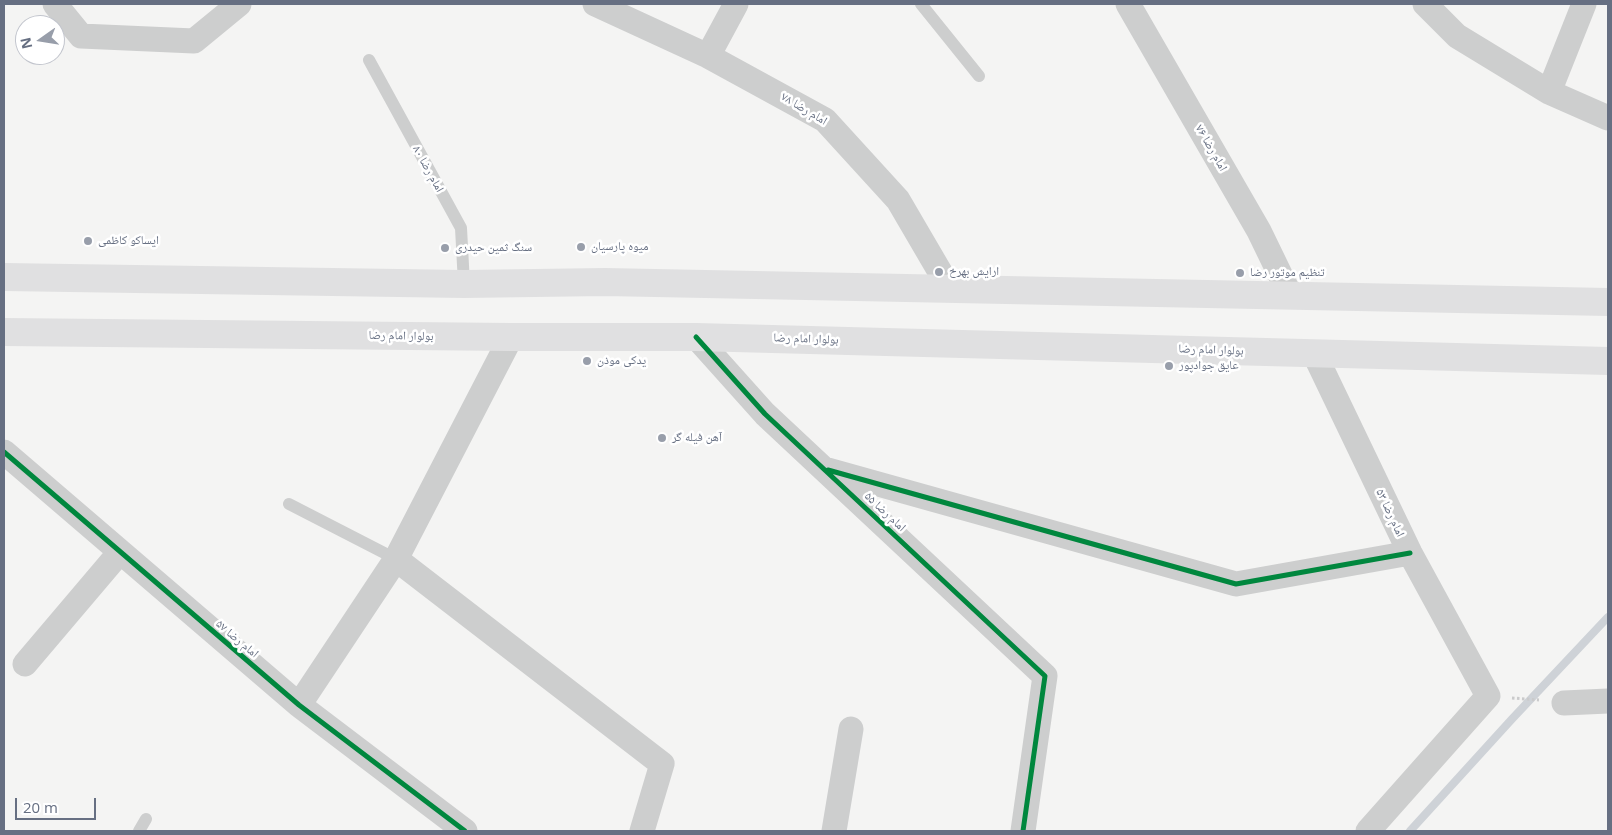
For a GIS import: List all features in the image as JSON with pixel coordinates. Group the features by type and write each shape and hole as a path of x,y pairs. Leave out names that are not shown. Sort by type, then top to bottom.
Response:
{"main road":[{"path":"6,273 464,284 605,282 1608,302"},
{"name":"بولوار امام رضا","path":"4,332 510,337 696,336 1608,361"}],"street":[{"path":"55,4 81,36 194,41 239,4"},
{"name":"امام رضا ۷۸","path":"595,4 708,56 825,120 898,200 950,289"},
{"path":"708,56 736,4"},
{"name":"امام رضا ۷۶","path":"1128,4 1259,231 1290,295"},
{"path":"1426,4 1456,36 1550,92 1608,118"},
{"path":"1550,92 1584,4"},
{"name":"امام رضا ۵۵","path":"696,336 765,414 1045,676 1023,831"},
{"path":"300,704 396,559 510,337"},
{"name":"امام رضا ۵۳","path":"1314,353 1410,553 1488,696"},
{"name":"امام رضا ۵۷","path":"4,452 300,704 465,831"},
{"path":"824,469 1236,584 1410,553"},
{"path":"25,664 120,552"},
{"path":"396,559 662,764 642,831"},
{"path":"1368,831 1488,696"},
{"path":"1564,703 1608,701"},
{"path":"834,831 851,729"}],"lane":[{"path":"921,4 979,76"},
{"name":"امام رضا ۸۰","path":"369,60 461,228 464,284"},
{"path":"288,504 396,559"},
{"path":"139,831 146,819"}],"path":[{"path":"1488,696 1564,703"}],"waterway":[{"path":"1410,831 1608,617"}],"cycle path":[{"path":"696,337 765,414 1045,676 1023,831"},
{"path":"4,452 299,705 465,831"},
{"path":"828,470 1236,584 1410,553"}],"place":[{"name":"ایساکو کاظمی","path":"88,241"},
{"name":"میوه پارسیان","path":"581,247"},
{"name":"سنگ ثمین حیدری","path":"445,248"},
{"name":"ارایش بهرخ","path":"939,272"},
{"name":"تنظیم موتور رضا","path":"1240,273"},
{"name":"یدکی موذن","path":"587,361"},
{"name":"عایق جوادپور","path":"1169,366"},
{"name":"آهن فیله گر","path":"662,438"}]}
